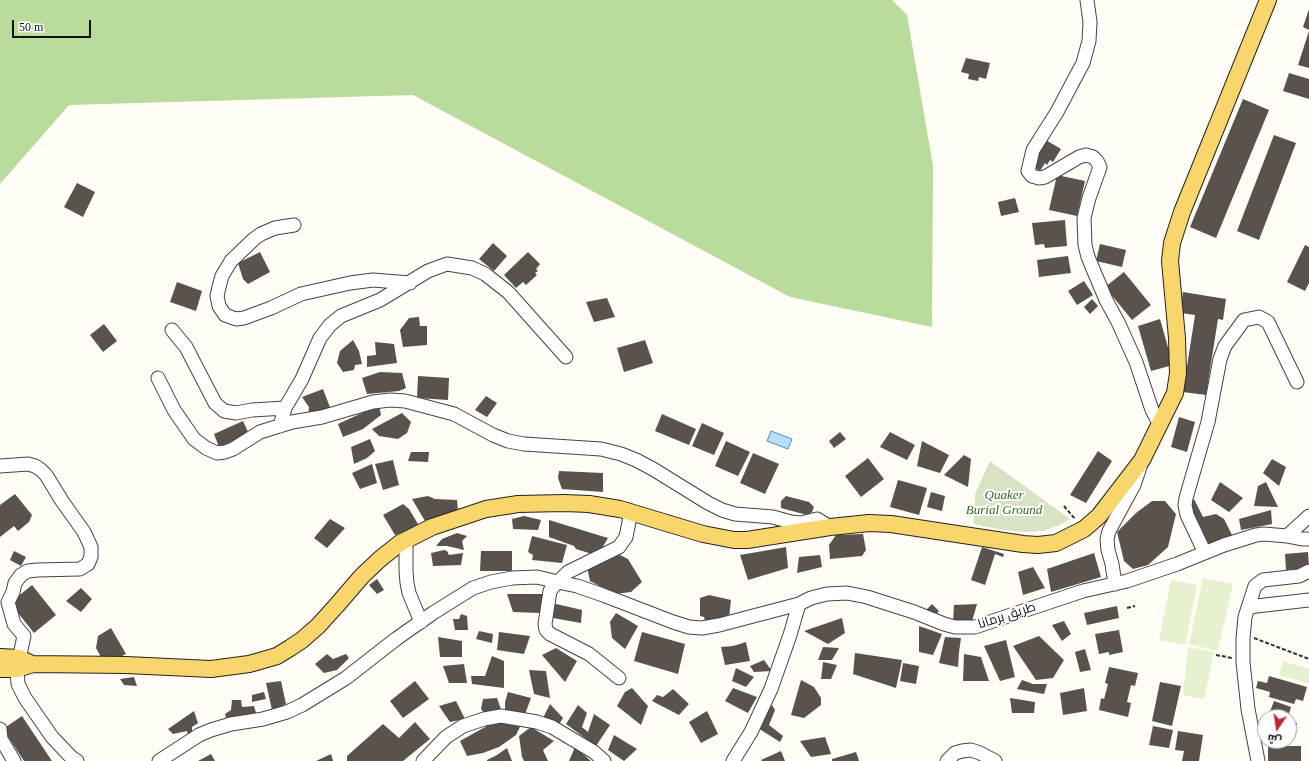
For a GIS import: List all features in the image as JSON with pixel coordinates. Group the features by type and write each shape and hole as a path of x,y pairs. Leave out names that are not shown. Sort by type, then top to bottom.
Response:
{"main road":[{"path":"0,669 23,664 126,665 211,669 249,664 277,656 302,640 318,626 362,576 400,542 432,527 486,509 518,504 589,504 620,509 703,534 734,540 747,540 830,526 853,524 891,524 1038,545 1056,543 1084,529 1099,516 1142,460 1175,393 1178,373 1177,338 1170,261 1172,243 1185,204 1268,0"},
{"path":"0,657 23,664"}],"street":[{"path":"1087,0 1090,22 1089,41 1083,63 1057,112 1033,150 1028,171 1032,176 1038,178 1045,177 1079,157 1086,155 1093,157 1098,161 1100,167 1089,198 1084,218 1085,245 1088,257 1106,300 1118,322 1136,362 1152,410 1160,425"},
{"path":"294,225 275,228 261,234 231,261 222,276 218,288 219,306 225,315 236,320 244,318 271,308 301,294 350,283 373,280 410,283"},
{"path":"280,426 285,408 302,379 320,338 330,325 341,316 380,300 428,272 447,264 472,268 485,274 508,292 566,357"},
{"path":"1205,553 1187,515 1185,505 1186,498 1208,422 1220,359 1225,346 1244,320 1259,317 1268,322 1297,382"},
{"path":"172,330 186,347 215,403 224,411 231,413 285,408"},
{"path":"158,378 174,410 194,439 211,451 217,453 233,449 260,432 292,422 330,415 373,402 390,400 405,401 454,414 493,435 508,441 524,444 601,449 620,454 653,469 708,503 722,510 735,514 773,517 801,523 817,518 830,526"},
{"path":"1114,584 1107,539 1109,531 1134,485 1142,460"},
{"path":"0,466 28,464 41,470 84,532 91,547 91,556 88,564 80,569 38,570 28,571 21,574 15,583 13,592 8,602 14,624 24,636 23,664 18,684 29,704 52,737 76,761"},
{"path":"619,678 589,654 554,637 546,630 545,624 550,591 568,572 619,547 626,537 631,512"},
{"path":"1287,536 1309,516"},
{"name":"طريق برمانا","path":"159,761 199,735 211,730 231,724 262,719 287,712 302,705 346,678 390,643 421,622 473,588 490,582 512,578 536,577 577,586 673,622 702,628 719,625 798,604 811,598 827,594 847,593 886,603 944,624 960,627 975,627 1083,591 1114,584 1177,564 1256,535 1264,534 1309,539"},
{"path":"406,539 407,583 409,593 421,622"},
{"path":"1258,761 1248,710 1243,662 1245,617 1255,586 1263,580 1298,576 1309,571"},
{"path":"1248,607 1309,600"},
{"path":"733,761 751,732 768,696 790,635 798,604"},
{"path":"423,761 446,737 463,726 484,719 501,716 537,722 552,727 594,752 604,761"},
{"path":"0,729 1,739 14,761"},
{"path":"947,761 955,753 971,750 995,761"}],"path":[{"path":"1064,506 1073,516"},
{"path":"1127,608 1135,606"},
{"path":"1253,637 1309,659"},
{"path":"1216,655 1232,658"}],"green space":[{"path":"0,0 892,0 907,15 933,166 932,327 790,297 413,95 69,105 0,184"},
{"name":"Quaker Burial Ground","path":"990,461 1070,519 1044,531 1027,532 1003,530 973,524 975,494"},
{"path":"1203,578 1233,584 1218,651 1189,644"},
{"path":"1171,580 1197,585 1185,645 1159,640"},
{"path":"1188,647 1214,652 1204,699 1183,695"},
{"path":"1283,661 1309,669 1309,684 1279,675"}],"water":[{"path":"771,431 792,439 788,449 767,441"}],"building":[{"path":"1309,9 1309,30 1303,27"},
{"path":"1309,31 1309,68 1298,65"},
{"path":"966,58 990,63 986,79 979,77 978,81 968,79 969,74 961,72"},
{"path":"1289,73 1309,79 1309,99 1283,91"},
{"path":"1243,99 1269,110 1216,238 1190,227"},
{"path":"1274,135 1296,143 1259,240 1237,231"},
{"path":"1044,139 1061,149 1053,162 1050,160 1047,165 1045,163 1040,171 1032,166"},
{"path":"1057,175 1085,181 1077,216 1049,210"},
{"path":"77,183 95,192 83,217 64,207"},
{"path":"1015,198 1019,212 1001,216 998,202"},
{"path":"1065,220 1067,246 1045,248 1044,244 1035,245 1032,223"},
{"path":"493,243 507,256 494,271 479,259"},
{"path":"1100,244 1126,250 1122,267 1096,261"},
{"path":"1305,245 1309,247 1309,283 1305,291 1287,282"},
{"path":"260,252 270,272 248,284 243,279 238,263"},
{"path":"528,252 540,264 536,269 538,271 535,273 537,275 526,285 523,282 516,288 504,275"},
{"path":"1068,256 1071,273 1039,277 1037,260"},
{"path":"1124,272 1151,305 1132,320 1105,287"},
{"path":"1084,281 1093,295 1077,305 1068,291"},
{"path":"177,282 202,291 196,311 170,302"},
{"path":"1183,292 1226,299 1223,320 1218,319 1206,395 1183,392 1195,315 1180,313"},
{"path":"607,298 615,317 594,322 586,302"},
{"path":"1092,299 1098,306 1090,314 1084,307"},
{"path":"419,317 420,326 427,326 427,345 403,347 400,330 409,318"},
{"path":"1160,319 1173,365 1151,371 1138,326"},
{"path":"104,324 117,341 103,352 90,335"},
{"path":"353,340 359,351 362,364 355,365 354,370 343,372 337,363 340,351"},
{"path":"645,340 653,363 624,372 617,348"},
{"path":"375,342 394,344 397,363 367,367 367,356 376,355"},
{"path":"380,372 402,373 406,388 399,391 367,394 362,378"},
{"path":"418,376 449,378 448,400 417,398"},
{"path":"323,389 331,410 308,416 309,407 302,397"},
{"path":"486,396 497,403 487,417 475,410"},
{"path":"379,405 381,415 363,429 343,437 338,424"},
{"path":"402,413 411,422 407,433 398,439 379,436 372,429"},
{"path":"662,414 696,429 689,445 655,431"},
{"path":"1179,417 1195,422 1187,452 1171,447"},
{"path":"243,421 249,434 219,447 214,434"},
{"path":"702,423 724,433 714,455 692,446"},
{"path":"840,432 846,439 834,448 829,441"},
{"path":"890,432 915,445 907,460 880,447"},
{"path":"370,439 375,451 367,458 354,464 351,447"},
{"path":"726,441 750,452 738,476 715,466"},
{"path":"922,441 949,455 940,473 917,466"},
{"path":"1098,451 1112,461 1086,503 1070,495"},
{"path":"411,452 429,452 428,462 408,461"},
{"path":"753,453 779,464 765,494 740,483"},
{"path":"964,455 971,459 968,487 944,475"},
{"path":"868,458 884,479 861,497 845,476"},
{"path":"1272,459 1286,467 1279,486 1263,473"},
{"path":"393,460 399,485 383,490 375,464"},
{"path":"372,464 377,483 360,489 352,473"},
{"path":"559,471 603,473 603,492 562,489 558,478"},
{"path":"898,480 927,488 919,515 890,507"},
{"path":"1220,482 1243,498 1229,512 1211,500"},
{"path":"1266,482 1278,507 1254,506 1258,486"},
{"path":"931,492 945,496 942,511 927,507"},
{"path":"15,494 32,515 29,522 18,531 14,526 0,537 0,505"},
{"path":"428,496 435,499 457,500 458,512 425,521 412,499"},
{"path":"786,496 809,502 814,507 812,512 807,515 781,508 781,501"},
{"path":"1194,499 1203,517 1216,514 1224,519 1234,539 1213,548 1204,544 1186,508"},
{"path":"1152,501 1165,501 1176,514 1168,547 1148,565 1133,569 1124,561 1117,532 1136,513"},
{"path":"403,504 409,509 418,524 395,535 383,515"},
{"path":"1271,510 1272,524 1241,530 1239,519"},
{"path":"524,516 541,520 538,530 513,529 512,519"},
{"path":"330,519 345,528 327,548 314,538"},
{"path":"549,520 608,538 599,553 592,554 576,549 574,546 549,537"},
{"path":"457,533 467,536 462,541 464,550 447,546 436,546 442,539"},
{"path":"863,534 866,550 862,556 830,559 829,545 836,535"},
{"path":"532,536 567,545 562,563 532,560 533,555 528,552"},
{"path":"786,547 788,568 748,580 740,555"},
{"path":"982,547 1004,554 1003,557 995,554 985,585 971,580"},
{"path":"444,550 447,551 449,555 463,553 461,565 433,566 431,553"},
{"path":"14,551 26,557 21,566 10,560"},
{"path":"481,551 512,551 512,571 480,571"},
{"path":"1308,552 1309,568 1286,570 1285,554"},
{"path":"616,553 628,559 642,582 631,592 615,594 590,581 587,567"},
{"path":"1094,553 1101,577 1051,592 1047,569"},
{"path":"820,555 822,567 797,573 799,557"},
{"path":"1033,567 1045,588 1023,595 1018,572"},
{"path":"377,579 384,590 377,594 369,585"},
{"path":"32,585 56,615 34,633 10,603"},
{"path":"81,588 92,599 81,612 66,601"},
{"path":"507,594 543,594 541,613 513,612"},
{"path":"709,595 731,600 729,618 706,624 704,617 700,616 700,598"},
{"path":"552,603 582,610 581,623 553,618"},
{"path":"932,604 939,611 934,617 926,610"},
{"path":"977,604 971,625 953,622 954,605"},
{"path":"1117,606 1119,618 1087,625 1084,613"},
{"path":"616,613 638,626 625,649 612,638 610,622"},
{"path":"461,614 467,616 468,630 455,630 453,619 459,619"},
{"path":"842,618 845,633 828,644 804,631"},
{"path":"1064,621 1071,634 1062,641 1052,625"},
{"path":"919,626 942,634 933,655 919,652"},
{"path":"111,628 126,654 116,659 101,657 96,648 98,636"},
{"path":"1119,630 1123,652 1109,655 1109,652 1099,654 1095,634"},
{"path":"479,631 493,634 492,643 476,639"},
{"path":"499,632 530,636 524,654 497,650"},
{"path":"642,632 685,644 678,674 634,661"},
{"path":"1039,636 1064,660 1053,678 1036,680 1013,646"},
{"path":"438,637 462,641 462,657 440,657"},
{"path":"945,637 961,638 958,667 939,663"},
{"path":"1006,640 1015,677 1000,681 984,646"},
{"path":"746,642 750,661 725,665 721,647 733,646"},
{"path":"823,647 839,648 832,660 818,660"},
{"path":"556,648 577,661 565,682 542,655"},
{"path":"1085,649 1091,670 1080,672 1075,652"},
{"path":"855,653 902,660 896,688 853,674"},
{"path":"327,654 333,659 346,654 349,658 337,670 324,673 315,664"},
{"path":"964,654 981,657 989,681 963,681"},
{"path":"492,656 504,661 504,688 472,684 471,676 485,676"},
{"path":"764,660 772,671 754,672 750,666"},
{"path":"823,662 837,665 831,679 821,679"},
{"path":"903,663 919,666 916,684 900,681"},
{"path":"464,664 467,683 449,683 443,666"},
{"path":"1109,667 1138,673 1135,686 1131,685 1127,702 1131,703 1128,717 1099,710 1101,698 1104,699 1108,684 1105,683"},
{"path":"736,668 754,677 746,687 732,681"},
{"path":"529,670 546,671 550,698 534,694"},
{"path":"1269,676 1307,687 1303,701 1296,699 1294,704 1269,697 1270,692 1256,688 1258,681 1267,683"},
{"path":"134,677 137,686 124,685 120,679"},
{"path":"801,680 814,687 821,698 821,705 804,718 791,715"},
{"path":"1022,680 1033,684 1047,684 1044,694 1017,689"},
{"path":"281,681 286,704 272,710 266,683"},
{"path":"415,681 429,699 403,718 390,701"},
{"path":"1160,682 1181,686 1172,726 1152,721"},
{"path":"632,688 648,706 641,725 617,706 625,692"},
{"path":"733,688 757,697 748,713 725,701"},
{"path":"1084,688 1087,711 1063,715 1060,693"},
{"path":"673,689 689,704 679,715 652,701 657,695 663,697"},
{"path":"264,692 266,699 252,702 252,695"},
{"path":"508,692 531,698 524,717 505,713 505,702"},
{"path":"497,698 502,712 486,715 481,709 483,699"},
{"path":"1010,698 1035,702 1034,713 1012,713"},
{"path":"232,700 241,700 242,707 254,706 257,716 227,721 225,714 231,710"},
{"path":"456,701 465,719 450,722 439,706"},
{"path":"1274,701 1291,707 1290,709 1271,709"},
{"path":"550,704 563,718 558,726 543,718"},
{"path":"578,705 587,713 582,727 588,732 594,714 610,725 596,746 566,724"},
{"path":"772,705 775,710 769,725 783,736 780,742 758,728"},
{"path":"194,711 198,723 192,727 192,731 188,735 187,731 173,734 168,729"},
{"path":"707,711 718,734 701,743 689,722"},
{"path":"22,716 52,761 24,761 3,729"},
{"path":"415,722 430,739 403,761 347,761 347,756 383,724 399,738"},
{"path":"494,722 513,723 520,727 516,735 499,747 483,753 467,756 460,741"},
{"path":"1153,726 1173,730 1169,748 1149,745"},
{"path":"531,727 554,741 543,750 548,761 524,761 522,757 519,736"},
{"path":"1178,731 1203,735 1199,761 1182,761 1184,751 1175,750"},
{"path":"614,735 637,749 624,761 608,750"},
{"path":"825,737 831,754 811,757 800,741"},
{"path":"1297,746 1301,746 1301,761 1268,761 1268,749 1297,749"},
{"path":"575,747 591,761 569,761"},
{"path":"507,748 512,761 487,761 487,760"},
{"path":"781,751 785,761 761,760"},
{"path":"856,752 859,761 832,761 832,759"},
{"path":"211,754 215,761 198,761"},
{"path":"331,754 333,761 316,761"}]}
